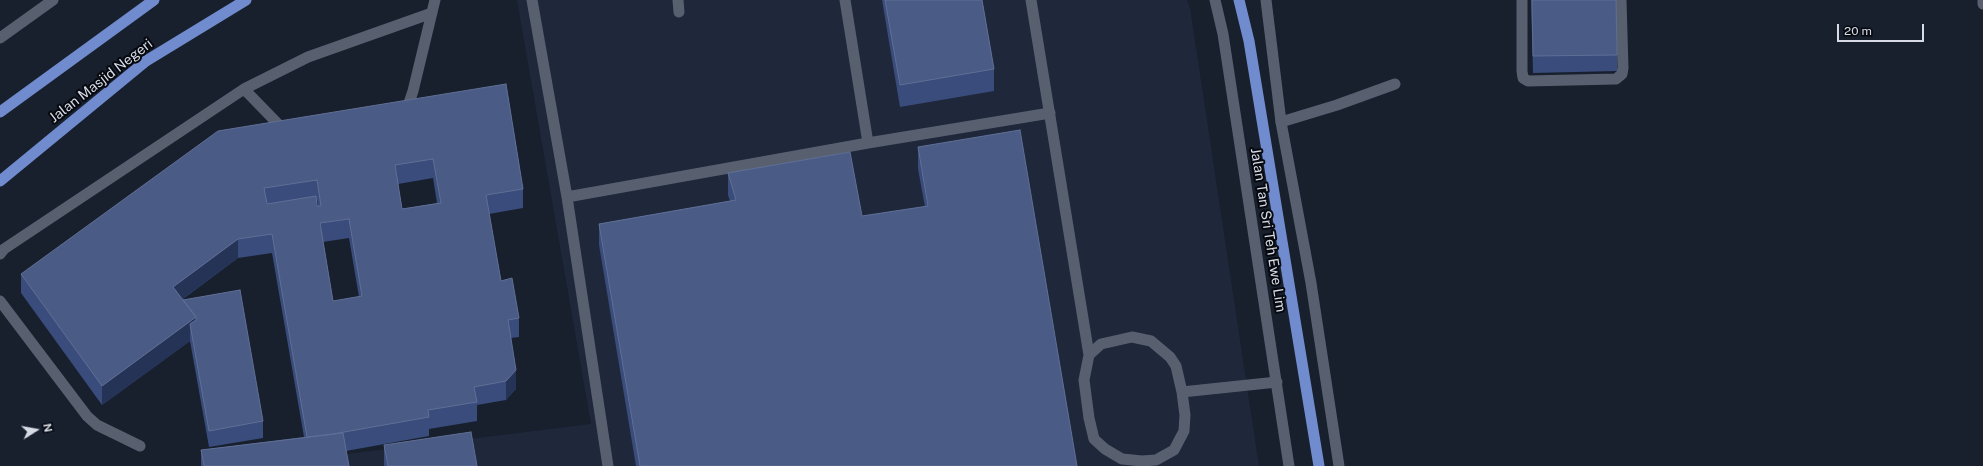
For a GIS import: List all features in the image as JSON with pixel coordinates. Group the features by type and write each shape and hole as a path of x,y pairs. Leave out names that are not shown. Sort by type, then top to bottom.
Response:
{"highway":[{"path":"0,112 154,0"},
{"name":"Jalan Masjid Negeri","path":"0,181 146,61 246,0"},
{"path":"1239,0 1249,41 1320,466"}],"main road":[{"path":"0,38 54,0"},
{"path":"391,113 399,112 408,106 435,0"},
{"path":"532,0 567,197 608,466"},
{"path":"678,0 679,12"},
{"path":"844,0 868,143"},
{"path":"1030,0 1089,354 1084,380 1089,418 1094,439 1105,449 1122,459 1166,461 1174,450 1184,431 1185,414 1176,366 1170,356 1151,341 1132,337 1100,344 1089,354"},
{"name":"Jalan Tan Sri Teh Ewe Lim","path":"1215,0 1222,34 1290,466"},
{"path":"1266,0 1282,122 1311,283 1339,466"},
{"path":"1522,0 1522,71 1523,78 1528,81 1616,79 1622,74 1621,0"},
{"path":"1982,0 1983,4"},
{"path":"0,254 4,249 244,89 308,57 432,13"},
{"path":"1282,122 1337,105 1395,84"},
{"path":"244,89 279,125 288,127 296,126"},
{"path":"567,197 868,143 1050,113"},
{"path":"0,301 87,416 97,425 140,446"},
{"path":"1182,392 1277,382"},
{"path":"1105,449 1116,466"}],"shaded area":[{"path":"517,0 1187,0 1190,8 1259,466 249,466 591,424"}],"building":[{"path":"885,0 982,0 994,69 900,85"},
{"path":"1532,0 1616,0 1617,55 1533,56"},
{"path":"506,84 523,189 486,195 501,281 512,278 519,318 508,320 516,370 506,381 474,387 477,402 428,410 429,417 333,434 307,437 272,234 238,239 173,287 196,317 102,386 21,274 218,131","holes":["433,159 441,203 402,209 395,165","317,180 321,206 317,206 316,196 267,204 264,188","349,219 362,296 333,301 320,223"]},
{"path":"1020,130 1077,466 640,466 599,224 736,200 728,173 850,152 862,216 928,206 918,147"},
{"path":"240,290 263,421 209,431 190,324 196,320 196,317 183,300"},
{"path":"471,432 477,466 388,466 384,445"},
{"path":"343,433 349,466 204,466 201,450"}]}
